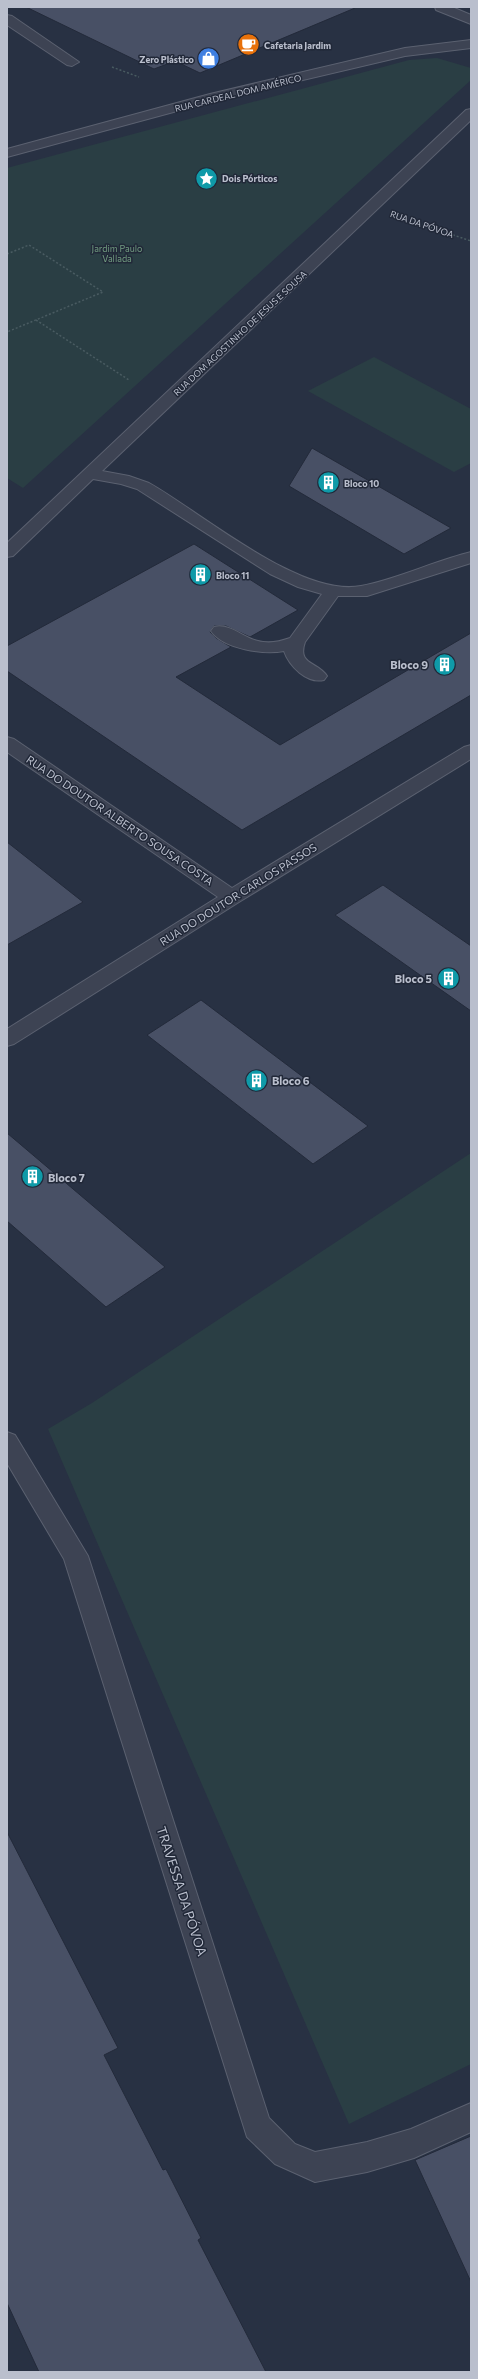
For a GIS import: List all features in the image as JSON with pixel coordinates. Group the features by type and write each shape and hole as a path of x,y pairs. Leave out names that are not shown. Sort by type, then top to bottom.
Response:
{"street":[{"path":"441,7 471,20"},
{"path":"7,19 72,62"},
{"name":"RUA CARDEAL DOM AMÉRICO","path":"7,153 215,97 405,52 471,44"},
{"name":"RUA DOM AGOSTINHO DE JESUS E SOUSA","path":"7,552 374,208 471,113"},
{"path":"90,474 115,478 143,486 285,576 332,592 345,594 361,592 471,557"},
{"path":"318,676 296,661 293,651 296,642 332,592"},
{"path":"220,631 242,642 262,648 279,648 296,642"},
{"name":"RUA DO DOUTOR ALBERTO SOUSA COSTA","path":"7,743 232,897"},
{"name":"RUA DO DOUTOR CARLOS PASSOS","path":"7,1039 232,897 471,751"},
{"name":"TRAVESSA DA PÓVOA","path":"7,1442 76,1556 257,2127 284,2154 315,2167 367,2157 414,2143 471,2117"}],"path":[{"name":"RUA DA PÓVOA","path":"374,208 471,241"},
{"path":"7,254 29,246 103,292 7,332"},
{"path":"36,320 165,403"}],"green space":[{"name":"Jardim Paulo Vallada","path":"437,58 471,68 471,80 23,488 7,478 7,168 409,60"},
{"path":"374,357 471,409 471,463 454,472 308,391"},
{"path":"471,1153 471,2064 349,2124 48,1429 92,1403"}],"building":[{"path":"26,7 355,8 200,73 175,61 154,69"},
{"name":"Bloco 10","path":"312,448 451,528 404,554 289,486"},
{"path":"194,544 298,610 250,637 226,626 214,626 210,632 216,638 231,647 176,677 280,745 471,633 471,695 242,830 7,671 7,646"},
{"path":"7,842 83,902 7,945"},
{"name":"Bloco 5","path":"383,885 471,946 471,1011 335,915"},
{"name":"Bloco 6","path":"201,1000 368,1126 313,1164 147,1035"},
{"name":"Bloco 7","path":"7,1133 165,1267 106,1307 7,1221"},
{"path":"7,1832 118,2048 104,2055 163,2170 166,2169 201,2238 198,2240 266,2372 39,2372 7,2303"},
{"path":"471,2136 471,2282 415,2160"}],"place":[{"name":"Cafetaria Jardim","path":"248,45"},
{"name":"Zero Plástico","path":"209,59"},
{"name":"Dois Pórticos","path":"207,178"},
{"name":"Bloco 10","path":"329,483"},
{"name":"Bloco 11","path":"200,575"},
{"name":"Bloco 9","path":"444,664"},
{"name":"Bloco 5","path":"448,978"},
{"name":"Bloco 6","path":"257,1080"},
{"name":"Bloco 7","path":"33,1177"}]}
